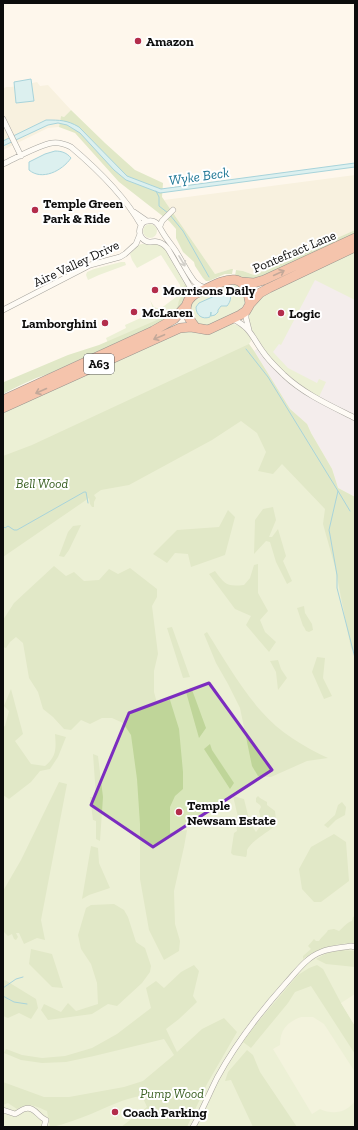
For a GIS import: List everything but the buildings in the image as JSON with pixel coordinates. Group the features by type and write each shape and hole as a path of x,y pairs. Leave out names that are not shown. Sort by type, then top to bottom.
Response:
{"highway":[{"name":"Pontefract Lane","path":"242,282 254,283 264,280 355,238"},
{"name":"Pontefract Lane","path":"248,308 260,293 355,247"},
{"name":"A63","path":"3,400 153,331 180,314 195,294 225,280 231,279 242,282"},
{"path":"242,282 249,296 248,308"},
{"path":"186,306 190,321 196,328"},
{"name":"A63","path":"3,408 180,328 191,327 208,330 240,315 248,308"}],"street":[{"path":"3,119 21,156"},
{"path":"3,164 44,145 53,143 63,144 70,147 113,188 133,211 141,226 141,237 146,241 155,241 164,244 191,288 191,298"},
{"path":"133,211 147,221 153,221 166,216 173,210"},
{"path":"155,241 160,234 160,227 166,216"},
{"path":"141,226 147,221"},
{"path":"153,221 160,227 194,282 208,288"},
{"name":"Aire Valley Drive","path":"136,244 140,234"},
{"name":"Aire Valley Drive","path":"3,310 90,265 120,257 136,244 146,241"},
{"path":"248,308 246,318 249,331"},
{"path":"232,318 241,323 249,331 264,354 284,376 318,399 355,418"},
{"path":"193,1127 217,1078 235,1047 275,995 309,959 321,952 351,946 355,947"},
{"path":"4,1109 15,1114 28,1108 35,1110 41,1118 46,1120 44,1127"}],"highlighted area":[{"path":"209,683 272,770 153,847 91,805 129,713"}],"shaded area":[{"path":"37,82 40,86 48,85 71,110 64,117 61,116 59,127 48,128 3,150 3,89 6,87"},
{"path":"355,175 355,230 254,275 231,269 215,274 164,200"},
{"path":"355,259 355,497 338,488 332,469 307,424 290,409 254,351 270,340 263,306"}],"green space":[{"path":"71,110 135,170 163,183 162,197 215,274 233,269 232,274 225,274 209,281 206,281 203,278 194,262 183,252 176,238 176,229 169,221 119,182 75,133 59,127 61,116 64,117"},
{"path":"147,224 153,224 157,228 157,234 153,238 147,238 143,234 143,228"},
{"path":"355,230 355,236 296,263 251,280 235,276 236,270 254,275"},
{"path":"160,244 165,248 188,287 188,291 190,291 179,311 109,346 106,338 126,328 125,325 154,312 150,300 154,307 160,309 180,294 181,291 180,285 161,255 137,268 130,254 138,245"},
{"path":"355,247 355,300 315,280 281,345 279,344 273,352 288,368 317,383 319,379 326,382 318,399 275,366 248,325 248,308 254,299"},
{"path":"125,262 126,265 88,280 86,275 87,272"},
{"path":"228,284 238,285 241,287 246,301 243,306 235,313 209,325 197,323 190,313 191,304 195,299"},
{"path":"184,285 187,285 187,291 177,312 153,326 3,394 3,380 4,382 68,355 99,345 173,313 177,309 179,300 185,291"},
{"name":"Temple Newsam Estate","path":"231,324 240,326 252,339 249,344 290,409 307,424 332,469 338,488 355,497 355,1127 3,1127 3,411 176,333 189,331 207,334"},
{"name":"Bell Wood","path":"249,344 290,409 307,424 332,469 338,488 355,497 355,653 351,648 335,567 323,524 325,509 282,464 273,474 258,471 266,452 257,433 241,421 212,440 129,485 101,490 94,495 96,498 94,507 90,504 89,498 3,557 3,456 32,445"},
{"path":"273,507 276,520 269,537 272,537 278,529 286,556 283,561 292,581 287,584 276,562 270,542 266,541 254,554 255,520 263,509"},
{"path":"228,510 235,517 225,555 191,567 188,554 175,553 167,563 153,554 177,530 219,527"},
{"path":"81,525 69,550 64,557 59,556 68,532 73,526"},
{"path":"258,564 258,593 268,611 260,620 265,632 276,642 269,652 246,625 251,616 235,609 209,574 215,571 226,584 244,585 250,578 254,565"},
{"path":"54,566 66,576 74,572 84,581 99,580 109,569 118,574 130,568 157,589 157,597 152,606 158,654 154,671 154,692 157,703 170,700 179,729 183,772 183,789 175,796 170,807 170,833 187,830 174,891 175,924 180,941 179,951 164,960 149,930 140,879 140,824 137,779 131,735 123,723 112,718 102,718 90,724 81,720 71,730 64,729 43,709 38,692 29,678 23,643 16,637 6,648 3,647 3,620 14,603"},
{"path":"304,606 305,613 312,624 313,630 309,632 306,631 303,626 297,608"},
{"path":"172,627 190,677 183,678 167,628"},
{"path":"207,632 239,683 268,719 292,738 328,758 307,761 271,777 258,776 252,766 240,708 216,663 204,634"},
{"path":"317,657 325,658 323,678 332,696 324,699 312,672"},
{"path":"278,660 281,669 287,678 278,690 276,672 270,661"},
{"path":"191,687 206,728 199,738 186,692"},
{"path":"11,689 23,734 15,741 31,764 45,766 52,759 55,752 55,734 66,737 58,757 50,769 40,771 31,782 9,799 3,795 3,727 5,726 9,711 4,706"},
{"path":"210,744 212,750 234,783 230,789 204,749"},
{"path":"93,754 98,756 103,797 100,841 96,839 96,821 93,820 90,797 96,797"},
{"path":"59,782 67,784 41,920 45,940 37,938 24,944 19,933 16,933 18,937 16,940 12,934 8,936 3,931 3,891 21,860"},
{"path":"233,796 244,799 250,823 256,832 262,824 259,811 261,807 256,802 256,798 258,796 267,802 267,805 275,811 275,826 249,847 246,857 233,855 231,853 234,833 237,831 236,823 238,817"},
{"path":"342,802 346,807 345,815 336,820 328,828 324,825 335,815 338,805"},
{"path":"334,834 346,842 349,881 321,902 314,902 302,889 299,869 311,847"},
{"path":"91,846 98,848 99,863 110,888 82,899"},
{"path":"114,904 124,910 128,917 136,942 145,948 151,966 150,972 142,983 117,1006 108,1004 92,1014 48,1020 41,1010 44,1004 61,1012 68,1003 76,1011 98,1004 97,983 91,964 81,949 78,935 86,908 91,905"},
{"path":"355,916 355,943 328,947 303,959 303,956 311,949 308,946 314,939 319,941 328,930 334,929 339,931 352,921 353,917"},
{"path":"31,949 52,954 63,988 52,987 29,964"},
{"path":"342,950 355,951 355,967 326,964 316,959 327,953"},
{"name":"Pump Wood","path":"194,965 199,971 193,996 197,1002 166,1029 177,1052 202,1029 224,1018 237,1032 207,1084 187,1127 121,1127 147,1107 142,1096 122,1101 81,1118 52,1127 50,1127 47,1111 29,1105 17,1109 8,1103 3,1105 3,1082 44,1097 69,1097 124,1087 143,1081 174,1055 164,1039 66,1062 42,1063 21,1060 4,1053 6,1049 22,1055 42,1058 65,1056 92,1048 117,1034 151,1008 146,988 156,981 164,988 181,972"},
{"path":"317,965 323,969 355,1026 355,1054 311,986 295,992 288,1003 251,1048 243,1042 257,1023 298,975"},
{"path":"5,980 36,999 38,1008 31,1019 19,1013 8,1018 3,1016 3,981"},
{"path":"355,994 355,1026 341,1003"},
{"path":"301,1017 313,1017 324,1024 355,1072 355,1101 348,1108 339,1112 330,1112 320,1109 312,1114 273,1049 280,1045 281,1035 285,1027 292,1021"},
{"path":"247,1050 253,1055 260,1072 297,1127 253,1127 231,1080 225,1081 228,1072"}],"water":[{"path":"31,79 34,101 16,103 14,82"},
{"path":"46,120 63,121 79,127 127,176 161,189 355,163 355,167 160,193 126,180 114,170 80,133 67,125 58,123 48,125 3,146 3,141"},
{"path":"55,151 60,151 71,158 62,167 52,173 40,175 29,170 29,162"},
{"path":"230,292 231,296 227,306 221,306 215,315 211,316 211,312 210,317 204,318 198,314 196,307 199,303 219,294 222,295"}],"waterway":[{"path":"156,191 159,197 159,206 168,213"},
{"path":"170,215 183,231 209,277"},
{"path":"246,349 268,377 338,491 329,530 337,575 337,588 355,658"},
{"path":"338,491 350,511"},
{"path":"3,526 5,528 8,526 14,530 17,530 84,492 86,492 88,503"},
{"path":"3,988 16,979 23,977"},
{"path":"3,996 14,1002 27,1004"}],"place":[{"name":"Amazon","path":"138,41"},
{"name":"Temple Green Park & Ride","path":"35,210"},
{"name":"Morrisons Daily","path":"155,290"},
{"name":"McLaren","path":"134,312"},
{"name":"Logic","path":"281,313"},
{"name":"Lamborghini","path":"105,323"},
{"name":"Temple Newsam Estate","path":"179,812"},
{"name":"Coach Parking","path":"115,1112"}],"water label":[{"name":"Wyke Beck","path":"199,176"}]}
